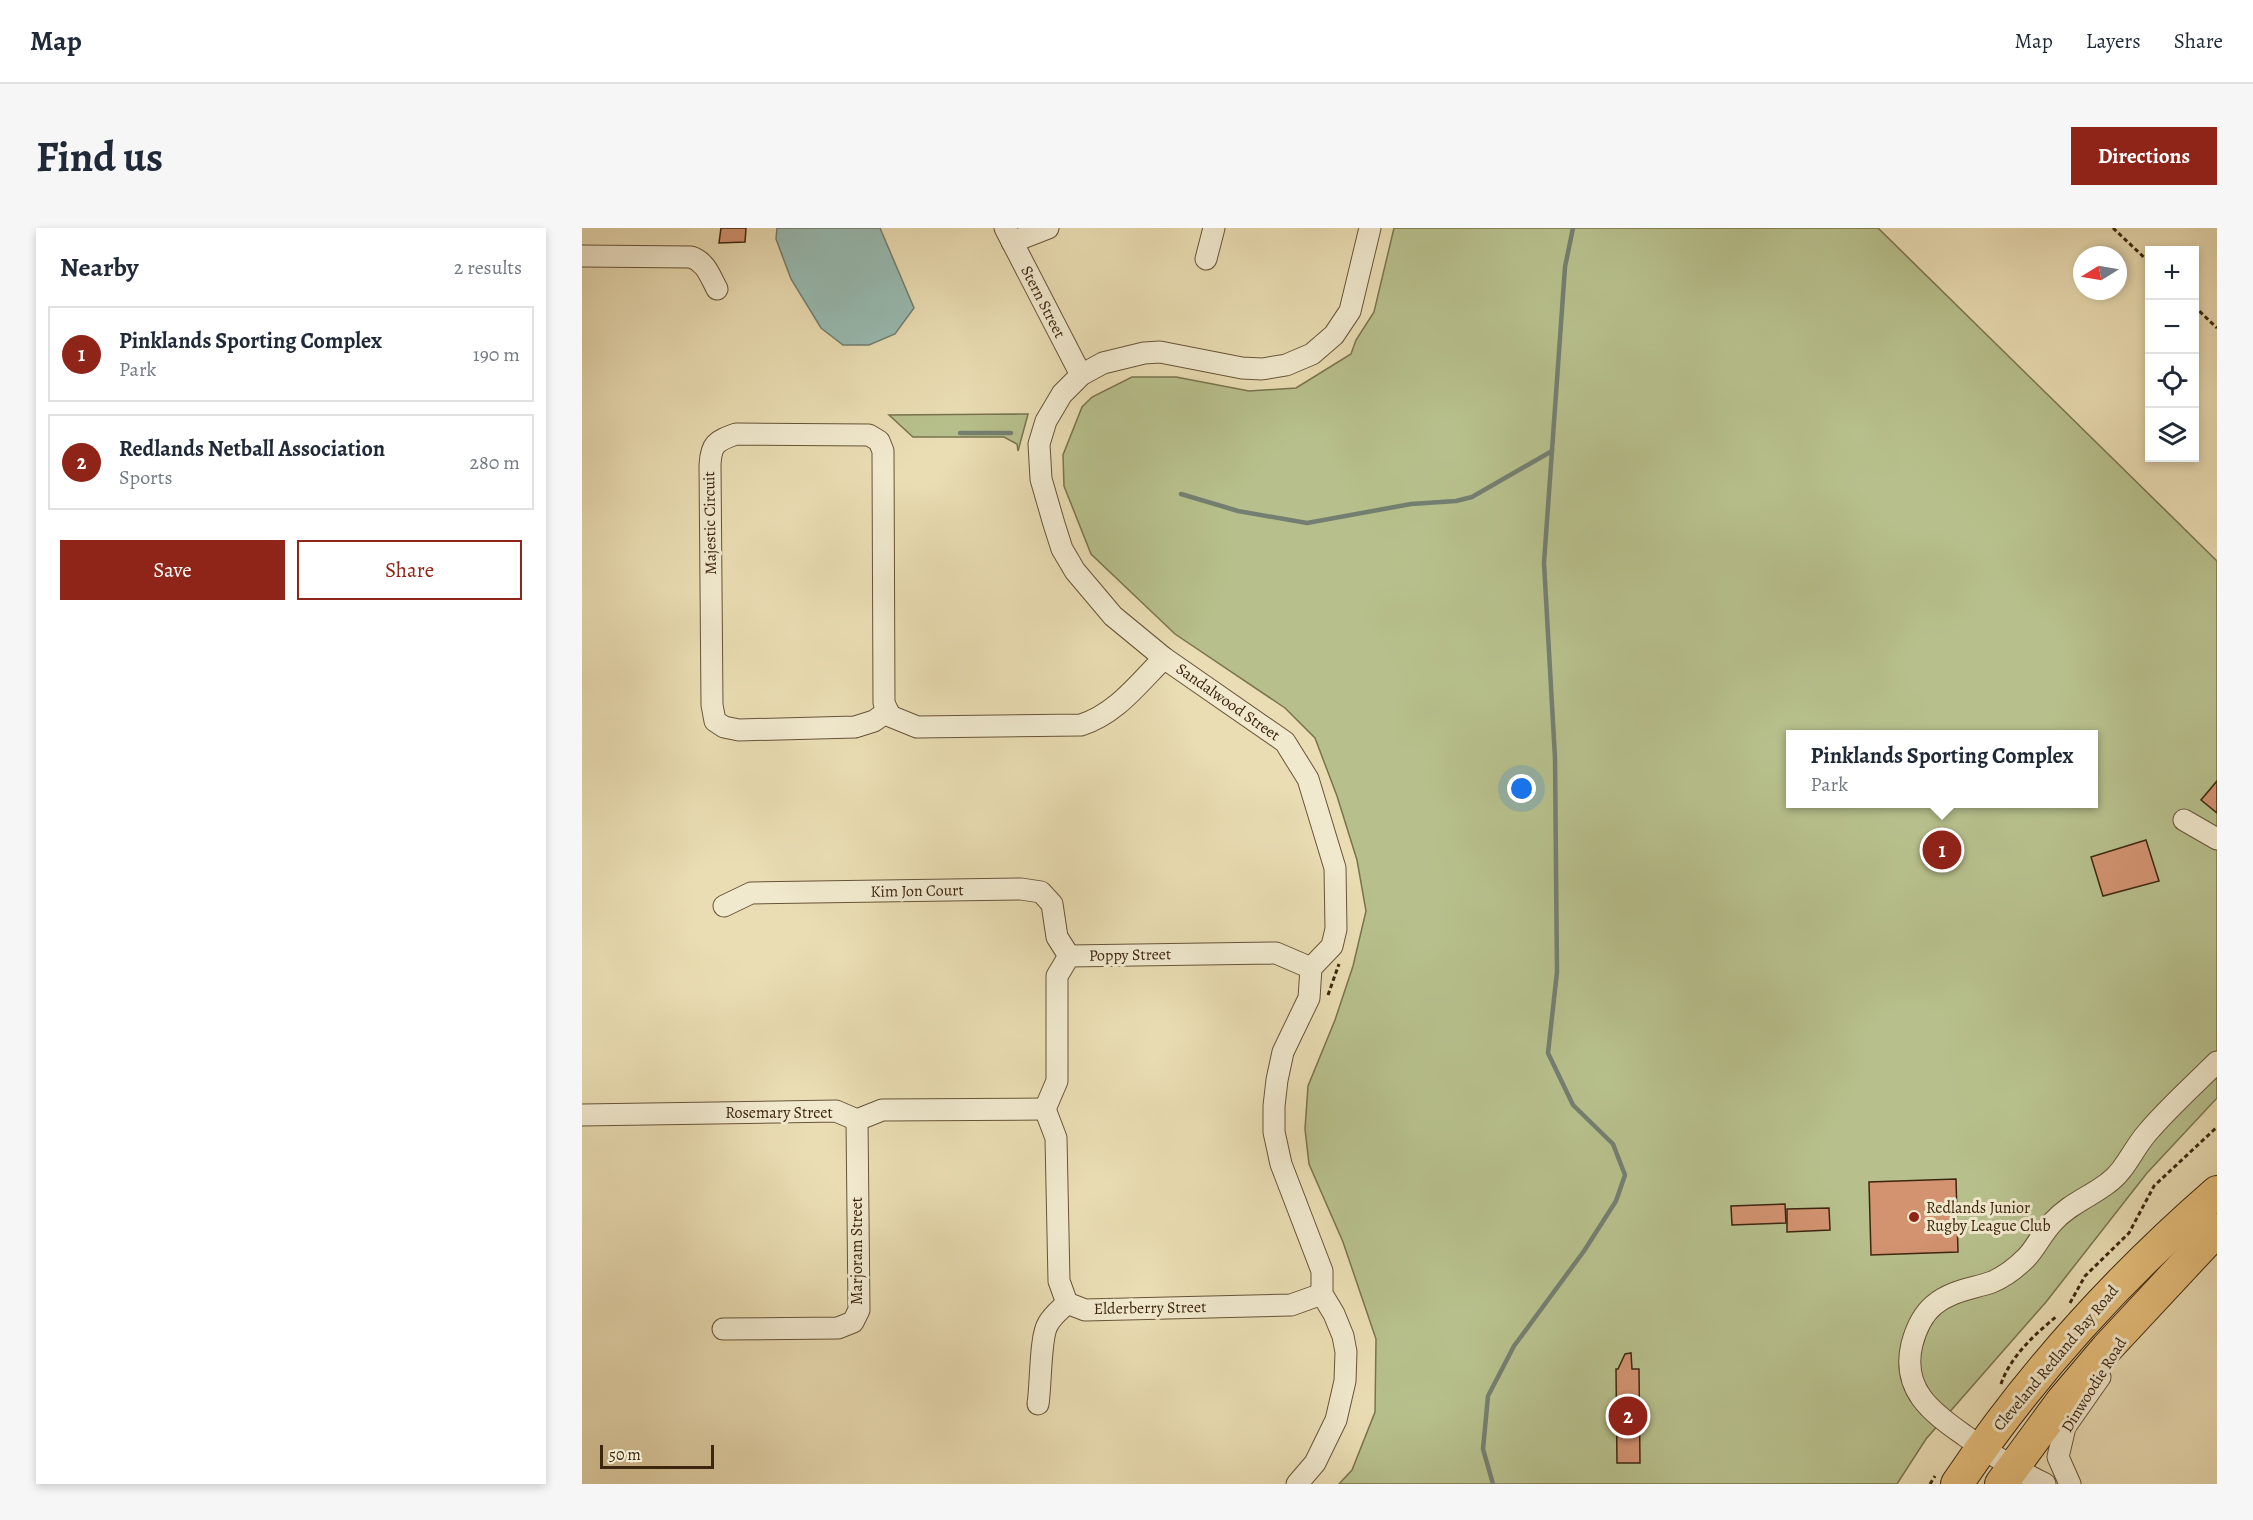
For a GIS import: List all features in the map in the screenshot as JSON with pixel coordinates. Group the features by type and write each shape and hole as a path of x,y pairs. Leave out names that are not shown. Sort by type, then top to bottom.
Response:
{"highway":[{"name":"Cleveland Redland Bay Road","path":"1948,1477 1980,1449 2076,1329 2123,1279 2217,1192"},
{"name":"Cleveland Redland Bay Road","path":"2006,1476 2070,1392 2217,1230"}],"street":[{"path":"1008,235 1048,228"},
{"path":"1206,259 1214,228"},
{"path":"1081,375 1103,363 1144,353 1160,352 1242,368 1262,369 1286,365 1312,354 1335,335 1350,311 1370,228"},
{"name":"Stern Street","path":"1008,235 1081,375"},
{"path":"582,256 691,257 699,260 717,289"},
{"name":"Sandalwood Street","path":"1081,375 1062,394 1046,421 1039,444 1039,461 1047,501 1062,549 1075,571 1113,616 1164,658 1285,742 1308,779 1335,868 1336,929 1332,946 1311,968"},
{"name":"Majestic Circuit","path":"736,434 869,435 879,441 883,451 884,703 888,711 874,721 855,727 739,730 724,727 715,721 712,705 710,451 719,440 736,434"},
{"path":"888,711 890,717 917,727 1081,725 1098,720 1117,706 1164,658"},
{"path":"2184,820 2217,839"},
{"name":"Kim Jon Court","path":"724,906 751,893 1021,889 1041,892 1052,904 1058,937 1069,956"},
{"name":"Poppy Street","path":"1046,1109 1057,1081 1057,976 1069,956 1276,953 1311,968"},
{"path":"1297,1484 1315,1463 1336,1420 1345,1381 1346,1352 1343,1335 1322,1294 1322,1271 1281,1164 1274,1132 1277,1080 1283,1052 1310,998 1311,968"},
{"path":"2045,1484 2006,1476 1980,1449 1935,1415 1918,1393 1911,1373 1910,1354 1915,1334 1922,1318 1947,1296 1963,1289 1992,1282 2004,1276 2027,1258 2052,1223 2069,1206 2109,1183 2146,1133 2217,1062"},
{"path":"1038,1404 1043,1339 1047,1325 1067,1303 1059,1281 1056,1138 1046,1109"},
{"name":"Rosemary Street","path":"582,1114 836,1111 857,1120 882,1110 1046,1109"},
{"name":"Marjoram Street","path":"723,1329 838,1328 853,1322 859,1310 857,1120"},
{"name":"Elderberry Street","path":"1067,1303 1085,1310 1291,1305 1322,1294"},
{"name":"Dinwoodie Road","path":"2070,1484 2058,1457 2065,1427 2112,1359 2133,1320"}],"path":[{"path":"2113,228 2145,258"},
{"path":"2199,311 2217,328"},
{"path":"1325,1000 1335,980 1341,959"},
{"path":"2069,1305 2085,1276 2129,1233 2154,1186 2217,1127"},
{"path":"1999,1391 2008,1369 2034,1334 2061,1312"},
{"path":"1930,1484 1948,1477"}],"green space":[{"path":"1394,228 1878,228 2217,561 2217,1098 2147,1173 2046,1302 1926,1439 1897,1484 1339,1484 1352,1470 1375,1412 1376,1339 1343,1242 1309,1164 1305,1129 1308,1086 1335,1020 1353,966 1366,911 1357,860 1337,796 1315,738 1285,708 1175,634 1091,554 1064,486 1063,455 1082,407 1092,397 1132,377 1176,377 1249,391 1296,388 1351,354 1356,340 1374,312"},
{"path":"1028,414 1018,451 1017,444 1004,437 913,437 889,415"}],"water":[{"path":"777,228 880,228 914,308 895,334 869,345 843,345 821,328 791,279 776,239"}],"building":[{"path":"721,228 746,228 745,242 719,243"},
{"path":"2217,781 2217,813 2201,800"},
{"path":"2146,840 2159,881 2103,896 2091,857"},
{"name":"Redlands Junior Rugby League Club","path":"1956,1179 1958,1252 1871,1255 1869,1182"},
{"path":"1785,1204 1786,1223 1732,1225 1731,1206"},
{"path":"1829,1208 1830,1230 1787,1232 1787,1209"},
{"path":"1631,1353 1632,1369 1639,1369 1640,1463 1617,1463 1616,1369 1625,1354"}],"waterway":[{"path":"1493,1484 1483,1449 1488,1396 1514,1346 1584,1251 1616,1201 1625,1175 1613,1144 1573,1105 1548,1053 1557,972 1555,758 1544,563 1565,267 1573,228"},
{"path":"960,433 1011,433"},
{"path":"1181,494 1238,511 1307,523 1411,504 1456,501 1472,497 1552,451"}],"place":[{"name":"Pinklands Sporting Complex","path":"1942,850"},
{"name":"Redlands Junior Rugby League Club","path":"1914,1217"},
{"name":"Redlands Netball Association","path":"1628,1416"}]}
